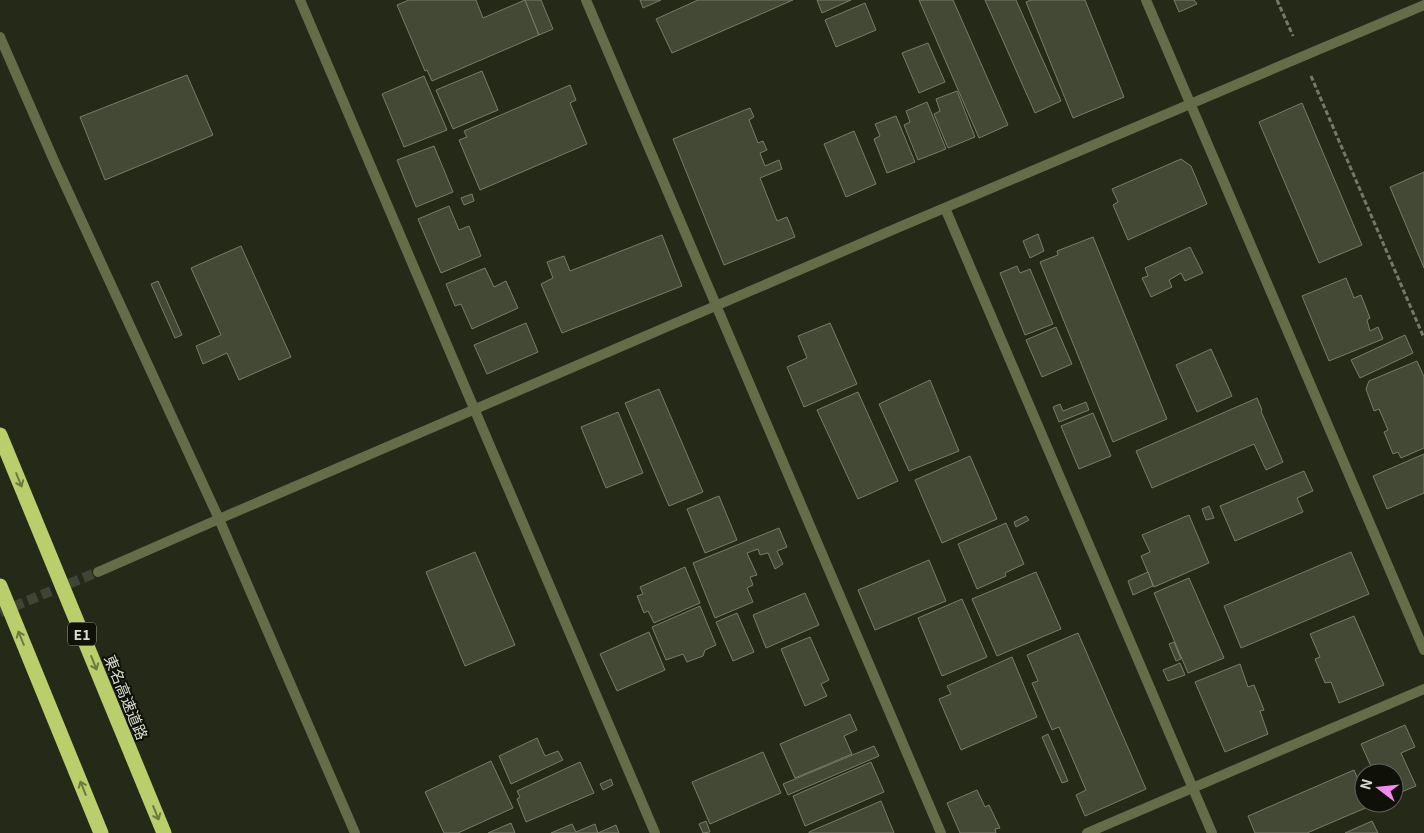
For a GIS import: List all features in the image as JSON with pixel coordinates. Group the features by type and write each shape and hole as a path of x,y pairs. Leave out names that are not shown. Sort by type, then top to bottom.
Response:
{"highway":[{"name":"東名高速道路","path":"0,435 164,833"},
{"path":"0,586 101,833"}],"street":[{"path":"300,0 655,833"},
{"path":"586,0 941,833"},
{"path":"1146,0 1424,650"},
{"path":"98,572 475,408 1422,6"},
{"path":"0,37 55,163 219,519 355,833"},
{"path":"945,208 1212,833"},
{"path":"1087,833 1424,688"}],"path":[{"path":"1277,0 1424,338"}],"building":[{"path":"409,0 476,0 483,18 525,0 539,35 432,81 427,70 425,71 397,5"},
{"path":"525,0 541,0 553,29 539,35"},
{"path":"640,0 661,0 643,8"},
{"path":"698,0 793,0 672,53 656,19"},
{"path":"817,0 851,0 822,13"},
{"path":"919,0 953,0 1008,125 979,138"},
{"path":"985,0 1016,0 1061,101 1035,113"},
{"path":"1031,0 1085,0 1124,97 1073,118 1026,2"},
{"path":"1174,0 1194,0 1197,4 1179,12"},
{"path":"865,3 876,30 836,47 825,20"},
{"path":"928,43 945,82 919,93 902,53"},
{"path":"482,71 498,110 453,129 436,90"},
{"path":"187,75 213,135 105,180 80,117"},
{"path":"424,76 447,130 404,147 382,94"},
{"path":"570,85 576,100 570,103 587,144 480,190 459,140 467,137 464,131"},
{"path":"957,91 975,137 948,148 934,114 940,111 936,99"},
{"path":"927,102 946,149 918,160 904,125 910,122 906,111"},
{"path":"1302,103 1362,245 1319,263 1259,122"},
{"path":"750,108 754,117 749,120 758,143 763,141 767,150 760,153 765,166 779,160 782,169 760,178 777,221 787,217 795,237 724,265 673,139"},
{"path":"896,116 915,162 887,173 874,139 880,136 875,124"},
{"path":"854,131 876,184 846,197 824,144"},
{"path":"434,146 453,192 416,207 397,160"},
{"path":"1181,159 1191,166 1207,204 1128,240 1113,205 1118,202 1112,189"},
{"path":"1424,172 1424,268 1390,187"},
{"path":"472,194 474,201 464,205 461,198"},
{"path":"449,206 459,230 469,226 481,256 441,273 418,219"},
{"path":"1038,234 1044,251 1030,258 1023,241"},
{"path":"662,235 682,286 562,333 541,284 553,278 547,262 564,256 570,271"},
{"path":"1093,237 1167,419 1113,442 1040,262 1058,255 1057,251"},
{"path":"241,246 291,357 239,380 227,353 203,364 196,346 221,335 191,268"},
{"path":"1190,247 1203,273 1185,281 1181,273 1169,280 1172,287 1151,297 1142,278 1148,276 1145,268"},
{"path":"1017,266 1020,273 1030,269 1053,324 1025,335 1000,273"},
{"path":"485,268 494,287 506,281 518,308 472,329 461,304 455,306 446,284"},
{"path":"1346,278 1354,298 1361,295 1370,318 1367,320 1370,331 1378,327 1383,339 1329,361 1302,296"},
{"path":"158,281 182,335 175,338 151,284"},
{"path":"526,323 538,352 487,374 474,345"},
{"path":"830,323 857,384 804,407 787,367 807,358 798,336"},
{"path":"1056,327 1072,364 1042,377 1026,340"},
{"path":"1405,335 1413,353 1360,378 1351,360"},
{"path":"1211,349 1232,396 1197,412 1176,365"},
{"path":"1417,361 1424,377 1424,448 1401,458 1398,452 1393,454 1384,432 1388,430 1379,409 1374,411 1366,389 1369,381"},
{"path":"930,380 959,451 909,471 879,404"},
{"path":"659,389 703,492 669,506 625,403"},
{"path":"858,392 898,481 858,499 817,410"},
{"path":"1257,398 1283,462 1266,470 1254,444 1152,488 1136,451"},
{"path":"1086,402 1089,410 1059,422 1053,407 1060,404 1063,411"},
{"path":"618,412 643,473 606,488 581,427"},
{"path":"1093,413 1111,456 1079,469 1061,426"},
{"path":"1424,454 1424,493 1387,509 1373,476"},
{"path":"970,456 997,519 942,543 915,480"},
{"path":"1304,471 1313,491 1297,498 1303,512 1235,541 1220,506"},
{"path":"719,496 737,540 705,553 687,509"},
{"path":"1209,506 1214,518 1206,520 1202,509"},
{"path":"1189,515 1209,563 1154,587 1141,556 1150,552 1142,535"},
{"path":"1026,516 1029,520 1016,527 1014,522"},
{"path":"1006,523 1024,564 1005,573 1006,576 977,589 958,544"},
{"path":"779,528 787,547 777,551 783,564 775,569 768,553 760,555 758,549 747,553 757,575 750,577 753,585 747,588 753,602 715,618 693,563"},
{"path":"475,552 515,645 465,666 426,572"},
{"path":"1351,552 1369,594 1241,648 1224,606"},
{"path":"929,560 946,601 875,630 858,590"},
{"path":"685,567 700,603 654,623 648,611 644,613 637,596 643,594 640,587"},
{"path":"1036,572 1061,629 997,656 972,599"},
{"path":"1148,572 1153,586 1133,595 1128,581"},
{"path":"1189,578 1224,658 1188,673 1154,593"},
{"path":"805,593 819,625 766,648 753,615"},
{"path":"962,599 987,657 942,676 918,618"},
{"path":"700,606 716,645 705,650 703,656 687,662 683,654 666,660 652,627"},
{"path":"737,613 754,652 733,661 716,622"},
{"path":"1354,616 1384,685 1339,703 1331,682 1325,683 1315,659 1320,657 1310,634"},
{"path":"649,632 665,670 617,691 600,654"},
{"path":"1078,633 1146,789 1085,816 1076,795 1086,790 1059,727 1052,730 1032,683 1038,681 1027,655"},
{"path":"810,637 829,680 821,684 827,696 805,706 781,649"},
{"path":"1174,642 1181,659 1176,661 1169,644"},
{"path":"1012,657 1037,717 961,750 939,699 951,694 947,686"},
{"path":"1180,663 1185,675 1168,681 1163,670"},
{"path":"1240,664 1248,687 1254,685 1264,710 1260,711 1268,734 1225,752 1195,682"},
{"path":"850,714 857,730 844,736 852,754 795,778 780,744"},
{"path":"1405,725 1415,747 1401,753 1416,786 1404,791 1404,763 1370,763 1361,744"},
{"path":"1048,734 1068,781 1062,783 1042,737"},
{"path":"537,738 545,756 558,751 563,760 511,784 499,756"},
{"path":"874,746 879,756 788,795 783,784"},
{"path":"763,752 781,793 710,824 692,782"},
{"path":"491,761 513,808 458,833 444,833 425,792"},
{"path":"580,762 594,793 526,822 517,799 520,797 517,791"},
{"path":"871,762 884,792 805,826 793,796"},
{"path":"1354,770 1354,813 1307,833 1255,833 1248,816"},
{"path":"611,779 613,785 603,790 600,784"},
{"path":"977,790 985,807 989,805 1000,828 995,829 996,833 960,833 947,803"},
{"path":"881,801 894,833 809,833 809,832"},
{"path":"706,821 710,832 703,833 699,824"},
{"path":"1372,821 1378,833 1345,833"},
{"path":"511,823 515,833 488,833"},
{"path":"572,824 576,832 595,824 598,833 551,833"},
{"path":"616,825 619,833 598,833"}],"tunnel":[{"path":"0,612 98,572"}]}
